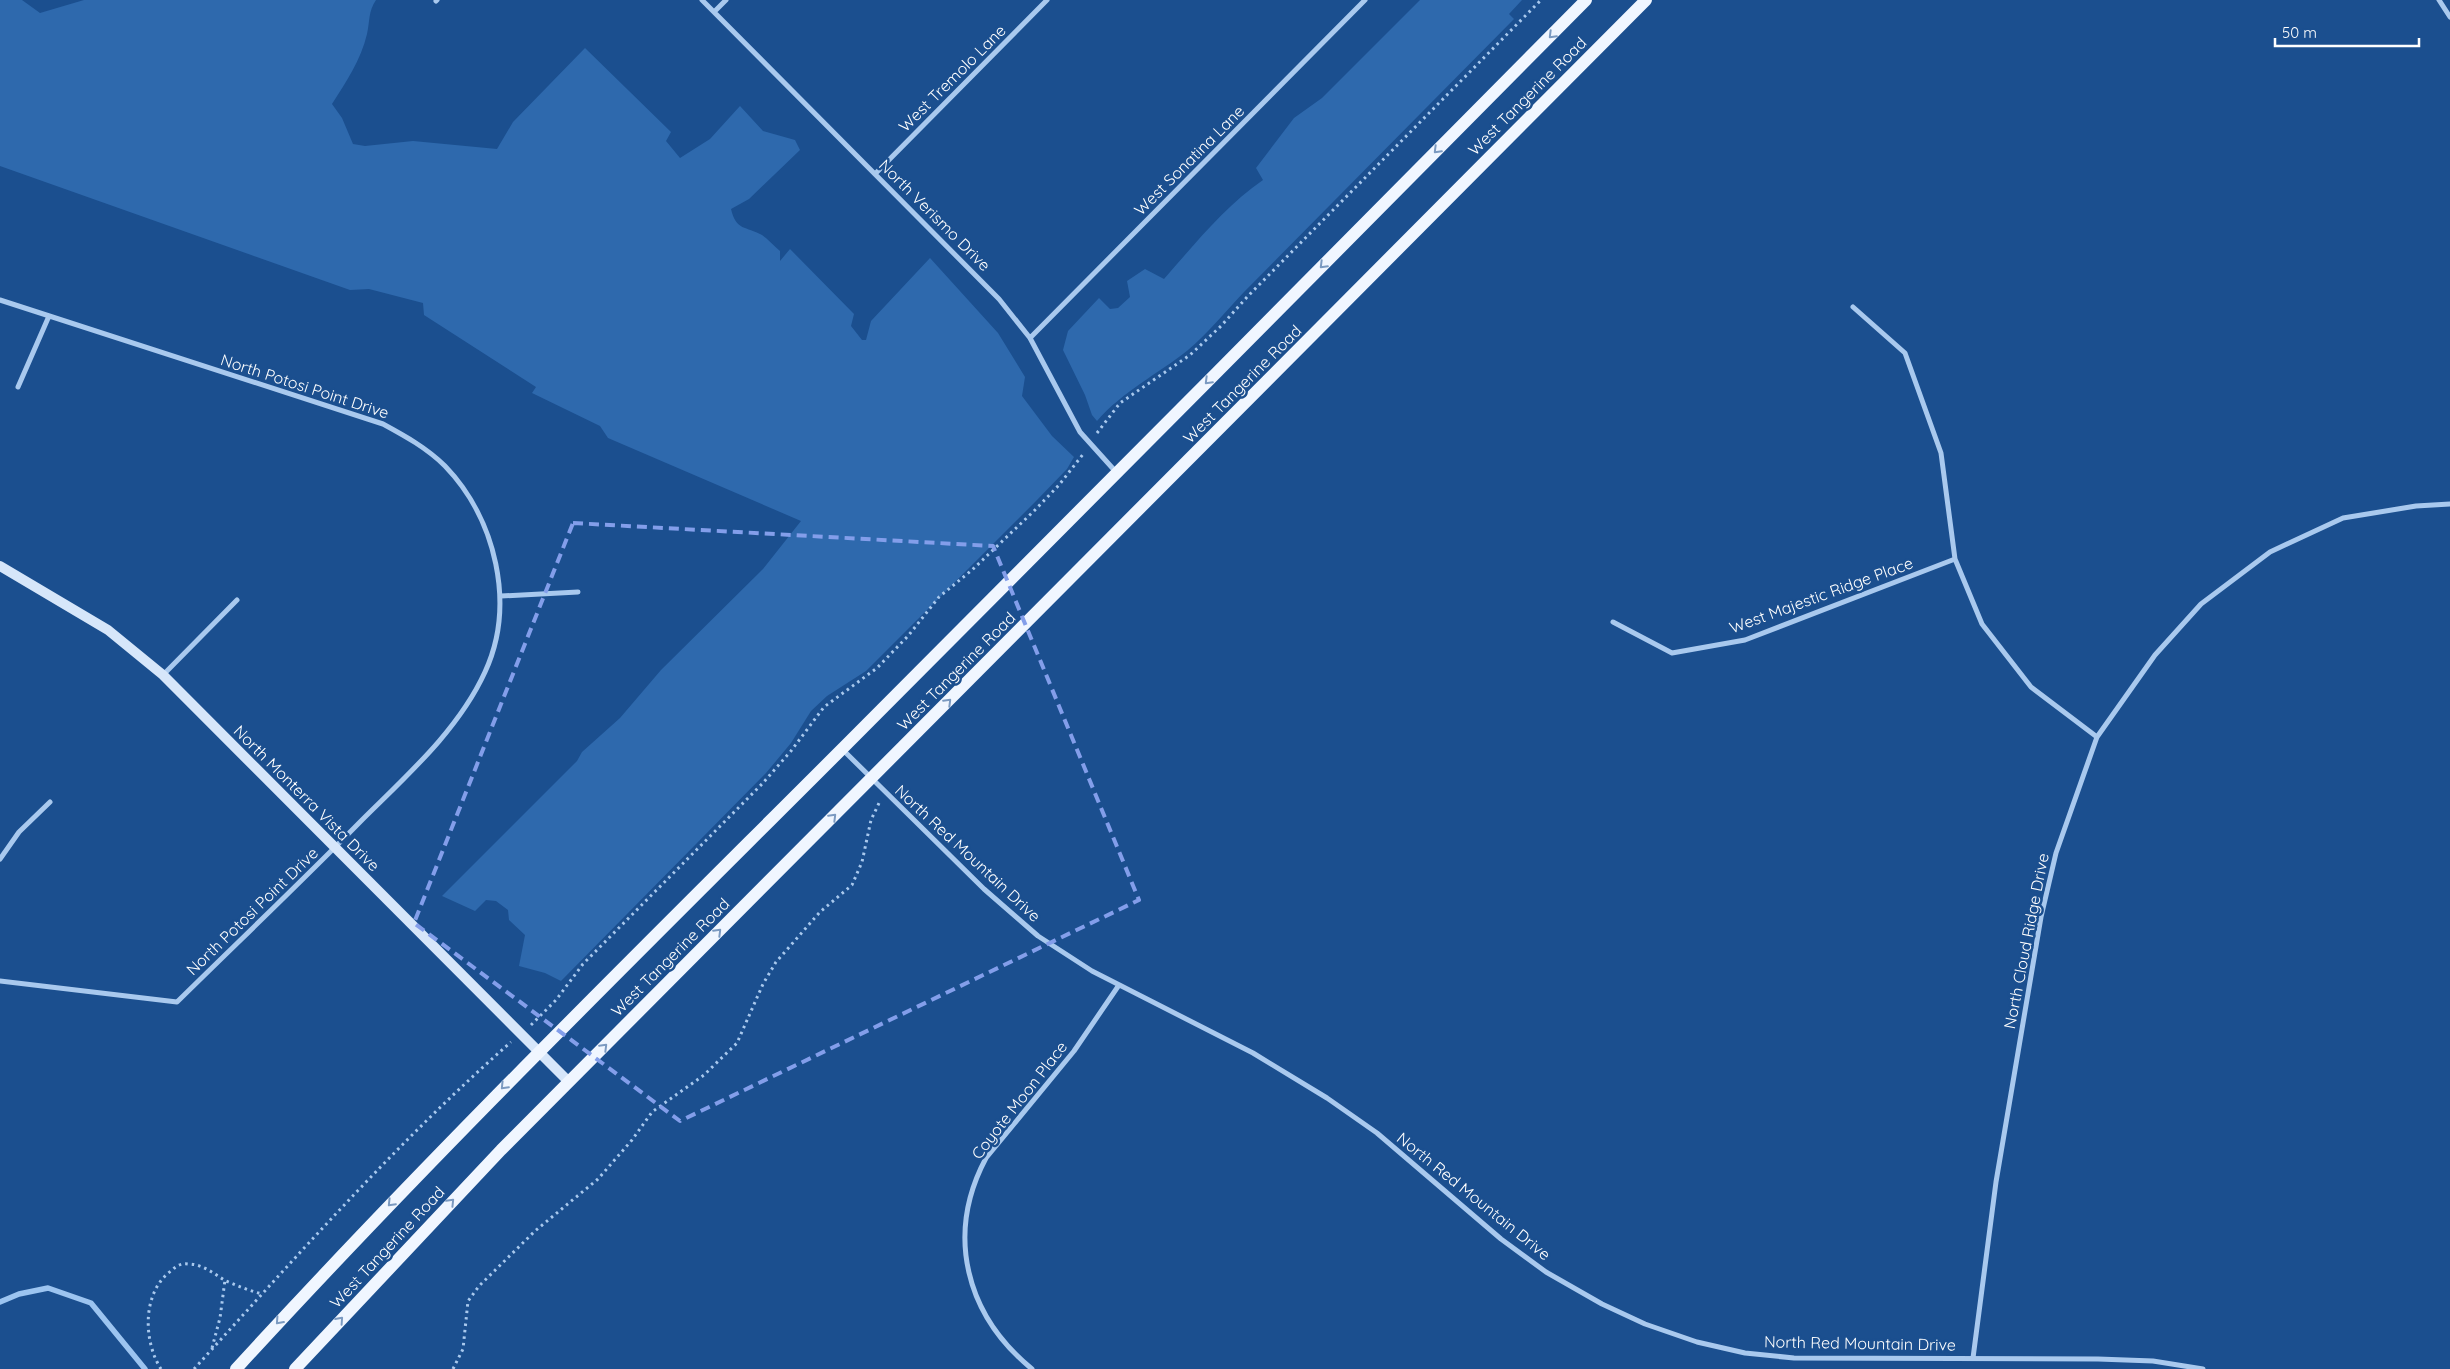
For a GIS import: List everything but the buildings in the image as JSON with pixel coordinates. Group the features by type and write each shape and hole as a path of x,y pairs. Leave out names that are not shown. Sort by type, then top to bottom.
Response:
{"main road":[{"name":"West Tangerine Road","path":"236,1369 358,1237 538,1052 1117,473 1586,0"},
{"name":"West Tangerine Road","path":"295,1369 443,1210 569,1082 1646,0"}],"street":[{"name":"North Verismo Drive","path":"702,0 982,280 1030,338 1080,432 1117,473"},
{"path":"714,12 726,0"},
{"name":"West Tremolo Lane","path":"876,173 1047,0"},
{"name":"West Sonatina Lane","path":"1030,338 1365,0"},
{"path":"2439,0 2450,17"},
{"name":"North Potosi Point Drive","path":"0,300 383,424 420,445 451,473 468,494 482,520 501,596 498,635 485,672 458,718 416,767 178,1002 0,981"},
{"path":"1853,307 1905,353 1941,453 1955,559 1982,624 2031,688 2097,737"},
{"path":"18,387 49,316"},
{"name":"North Cloud Ridge Drive","path":"1973,1358 1996,1182 2041,917 2056,853 2097,737 2155,655 2201,604 2270,552 2343,518 2416,506 2450,504"},
{"name":"West Majestic Ridge Place","path":"1612,622 1672,653 1745,640 1955,559"},
{"name":"North Monterra Vista Drive","path":"0,566 108,630 164,675 569,1082"},
{"path":"501,596 578,592"},
{"path":"164,675 237,600"},
{"name":"North Red Mountain Drive","path":"842,749 1022,924 1077,962 1253,1053 1327,1098 1377,1133 1501,1239 1546,1272 1602,1304 1645,1324 1697,1342 1745,1353 1794,1358 2153,1361 2203,1369"},
{"path":"0,859 19,832 50,802"},
{"name":"Coyote Moon Place","path":"1032,1369 1006,1344 986,1318 974,1290 965,1258 964,1228 969,1200 977,1175 986,1158 1074,1051 1120,985"}],"path":[{"path":"1100,429 1120,403 1185,358 1214,332 1541,0"},
{"path":"194,1369 325,1225 493,1058 552,1004 583,964 762,784 791,752 824,707 877,668 908,636 939,596 1004,541 1060,485 1081,458"},
{"path":"453,1369 463,1349 468,1302 478,1286 535,1232 598,1179 632,1140 652,1112 704,1075 737,1043 763,984 776,962 820,912 852,885 862,862 870,820 885,792"},
{"path":"160,1369 153,1354 148,1329 150,1306 160,1282 175,1267 189,1264 204,1268 225,1280 262,1294"},
{"path":"212,1349 220,1318 225,1280"}],"highlighted area":[{"path":"573,523 993,546 1139,900 680,1121 414,923"}],"shaded area":[{"path":"0,0 22,0 40,13 84,0 376,0 370,13 367,34 361,53 332,104 342,118 353,144 365,146 413,141 497,149 513,122 585,48 671,132 666,141 680,158 710,139 740,106 763,131 795,140 800,150 749,199 731,209 739,225 766,238 780,251 780,261 790,249 854,314 851,326 862,340 866,340 871,321 930,258 998,333 1025,377 1022,396 1052,436 1074,457 1067,469 1036,501 866,671 827,696 811,711 791,743 766,773 561,981 545,973 519,966 525,935 509,920 508,910 496,901 486,900 475,911 442,896 577,761 582,752 620,718 661,670 763,569 801,521 608,438 600,426 532,393 536,387 424,315 423,303 369,289 350,290 0,166"},
{"path":"1420,0 1522,0 1509,14 1514,19 1244,292 1203,336 1177,359 1118,401 1097,421 1092,415 1085,395 1063,350 1068,331 1099,298 1110,309 1118,308 1130,297 1127,281 1145,269 1164,279 1223,214 1263,180 1256,168 1294,118 1322,98"}],"waterway":[{"path":"0,1302 19,1294 48,1288 91,1303 145,1369"}]}
